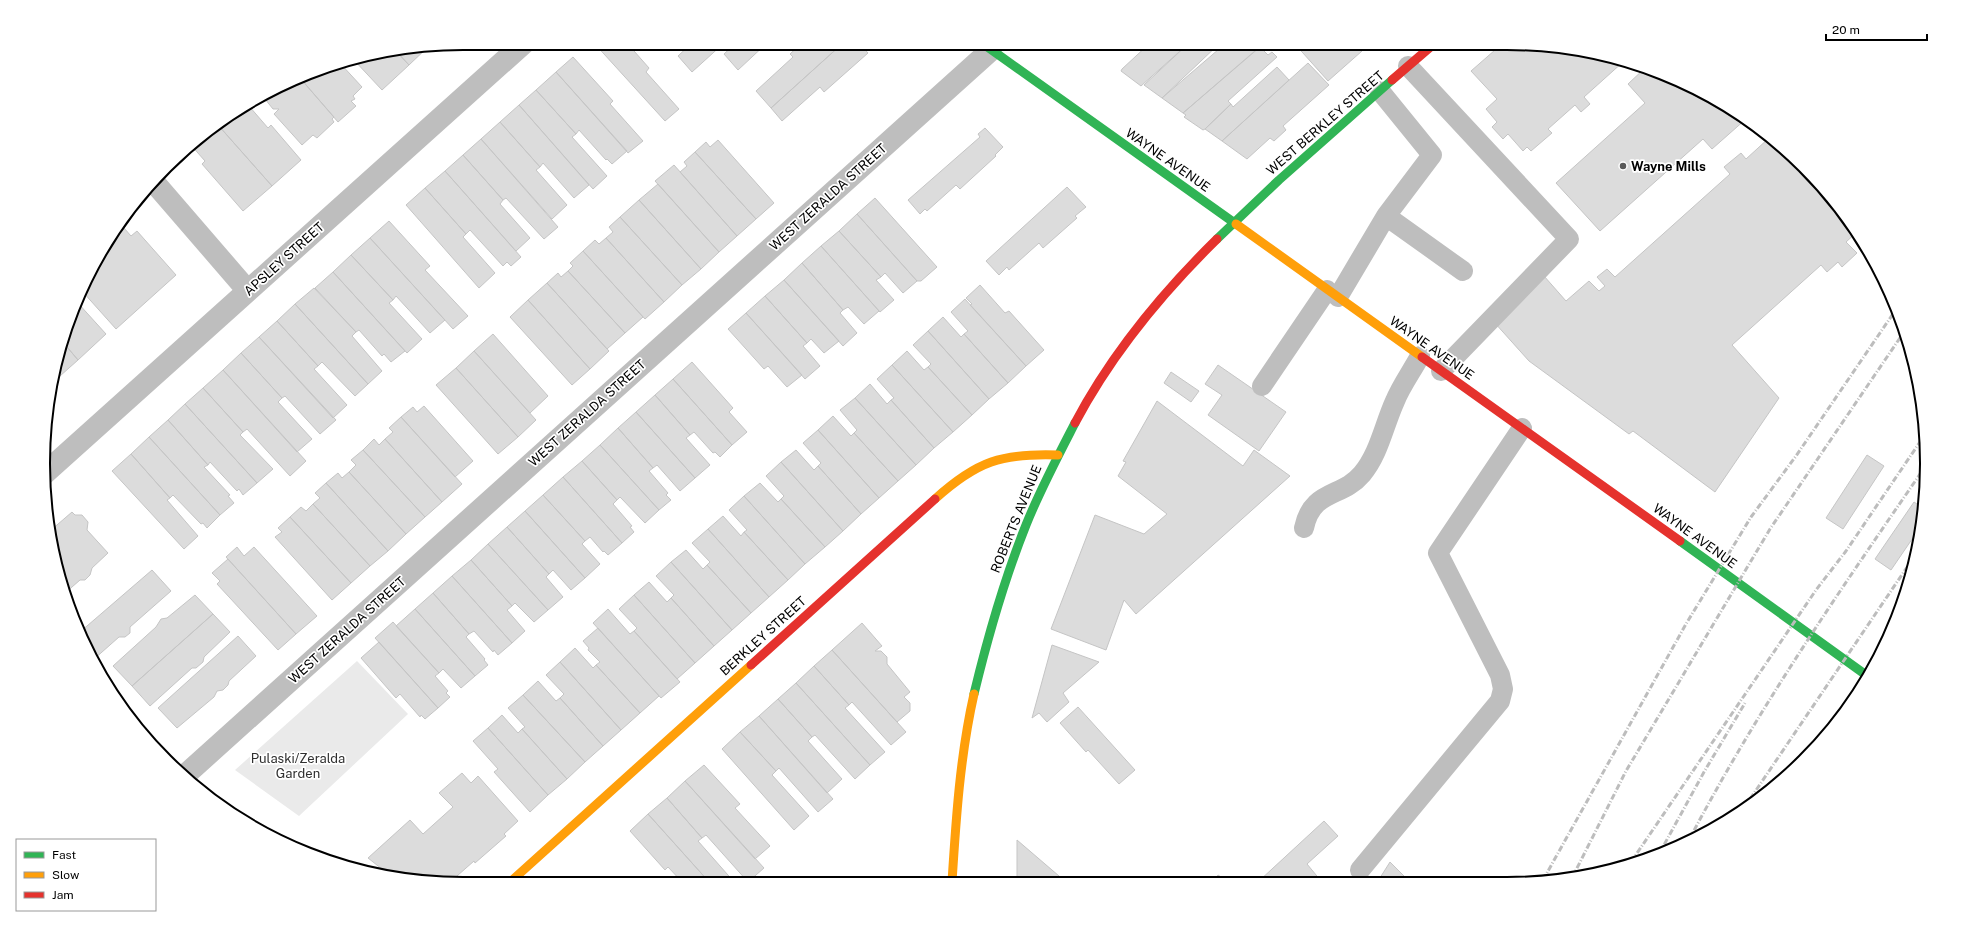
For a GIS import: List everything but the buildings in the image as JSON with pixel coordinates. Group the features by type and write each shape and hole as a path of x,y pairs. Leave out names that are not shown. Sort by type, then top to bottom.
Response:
{"main road":[{"name":"WAYNE AVENUE","path":"992,50 1863,673"},
{"name":"WEST BERKLEY STREET","path":"1232,222 1426,50"},
{"name":"ROBERTS AVENUE","path":"952,877 953,836 964,747 988,636 1001,590 1044,481 1090,396 1133,330 1168,290 1232,222"},
{"name":"BERKLEY STREET","path":"516,877 954,482 976,467 1002,457 1026,454 1058,455"}],"street":[{"name":"APSLEY STREET","path":"50,468 516,50"},
{"name":"WEST ZERALDA STREET","path":"188,771 982,50"},
{"path":"157,186 248,291"}],"lane":[{"path":"1408,66 1569,240 1441,371"},
{"path":"1262,386 1333,293 1386,216 1432,154 1380,91"},
{"path":"1386,216 1463,271"},
{"path":"1304,528 1306,515 1320,499 1343,488 1361,475 1373,455 1395,400 1420,356"},
{"path":"1360,870 1500,701 1503,689 1500,675 1438,553 1522,428"}],"green space":[{"name":"Pulaski/Zeralda Garden","path":"357,661 408,714 299,816 235,770"}],"railway":[{"path":"1546,875 1686,624 1751,517 1796,456 1892,315"},
{"path":"1576,871 1626,771 1770,529 1900,338"},
{"path":"1635,856 1816,590 1846,551 1919,443"},
{"path":"1694,832 1743,743 1772,695 1802,648 1920,475"},
{"path":"1752,796 1907,568"},
{"path":"1663,847 1704,772 1745,703"}],"traffic: fast":[{"path":"992,50 1236,224"},
{"path":"1217,239 1279,180 1392,80"},
{"path":"974,694 997,608 1018,546 1049,473 1075,423"},
{"path":"1680,541 1863,673"}],"traffic: slow":[{"path":"1236,224 1422,357"},
{"path":"935,499 964,476 991,462 1021,456 1058,455"},
{"path":"516,877 751,665"},
{"path":"952,877 962,764 974,694"}],"traffic: jam":[{"path":"1392,80 1427,50"},
{"path":"1075,423 1105,372 1139,325 1176,281 1217,239"},
{"path":"1422,357 1680,541"},
{"path":"751,665 935,499"}],"place":[{"name":"Wayne Mills","path":"1623,166"}]}
